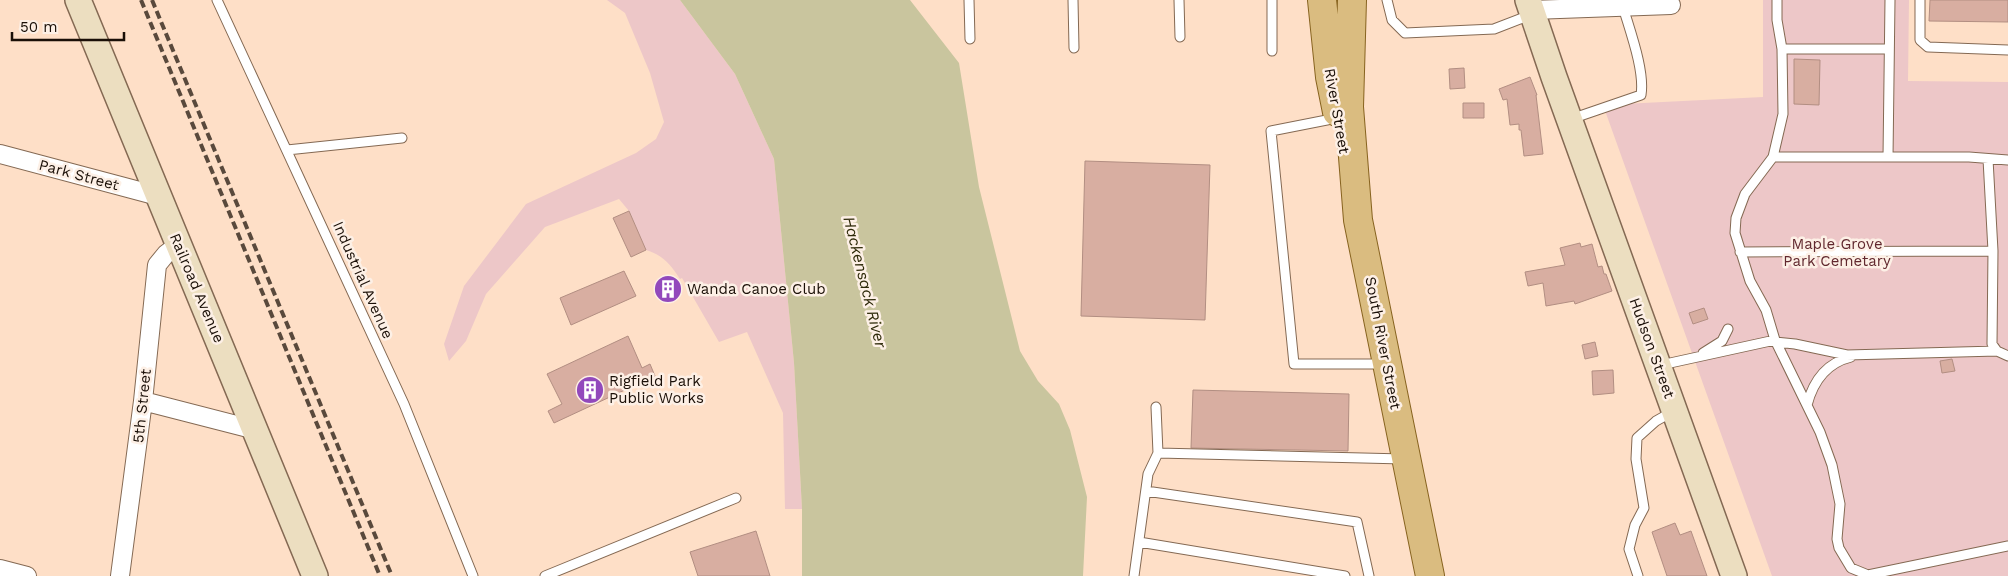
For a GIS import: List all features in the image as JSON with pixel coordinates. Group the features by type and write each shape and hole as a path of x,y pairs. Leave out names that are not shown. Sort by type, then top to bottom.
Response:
{"main road":[{"name":"Railroad Avenue","path":"78,0 315,576"},
{"name":"River Street","path":"1322,0 1330,77 1343,112"},
{"name":"River Street","path":"1343,112 1352,0"},
{"name":"Hudson Street","path":"1531,8 1569,120 1734,576"},
{"name":"South River Street","path":"1343,112 1358,220 1430,576"}],"street":[{"path":"1531,8 1671,5"},
{"name":"Park Street","path":"0,154 158,196"},
{"name":"5th Street","path":"120,576 143,401 157,264 178,245"},
{"path":"143,401 256,430"},
{"path":"0,569 27,576"}],"lane":[{"name":"Industrial Avenue","path":"217,0 404,404 473,576"},
{"path":"969,0 970,39"},
{"path":"1073,0 1074,48"},
{"path":"1179,0 1180,37"},
{"path":"1272,0 1272,51"},
{"path":"1387,0 1392,20 1405,33 1494,30 1531,8"},
{"path":"1777,0 1777,20 1782,49 1783,114 1773,157 1745,194 1738,211 1735,227 1740,252 1750,281 1766,310 1775,341 1807,405 1832,465 1840,504 1837,544 1851,568 1862,575 2008,546"},
{"path":"1888,156 1890,0"},
{"path":"1920,0 1920,40 1928,47 2008,50"},
{"path":"1569,120 1641,95 1642,87 1639,67 1623,7"},
{"path":"1782,49 1889,49"},
{"path":"1343,112 1271,130 1294,364 1387,364"},
{"path":"287,150 402,138"},
{"path":"1773,157 1969,157 2008,160"},
{"path":"1988,159 1993,252 1992,344 1997,351"},
{"path":"1740,252 1993,252"},
{"path":"1696,357 1722,340 1728,329"},
{"path":"1658,365 1775,341 1856,355 1997,351 2008,356"},
{"path":"1807,405 1811,390 1823,372 1845,358 1856,355"},
{"path":"1134,576 1148,474 1158,453 1156,407"},
{"path":"1638,576 1629,549 1635,525 1644,508 1636,459 1637,438 1656,421 1674,411"},
{"path":"1158,453 1406,460"},
{"path":"1146,491 1357,522 1369,576"},
{"path":"545,576 736,498"},
{"path":"1139,542 1345,576"}],"green space":[{"path":"607,0 680,0 735,74 774,159 794,363 802,509 785,509 783,413 747,332 719,342 682,278 680,279 670,265 662,258 646,250 629,211 619,199 545,227 486,294 466,341 449,361 444,344 464,286 526,204 636,153 656,139 664,122 650,73 625,13"},
{"name":"Maple Grove Park Cemetary","path":"1763,0 1909,0 1908,81 2008,82 2008,576 1772,576 1603,105 1763,97"}],"water":[{"name":"Hackensack River","path":"680,0 910,0 959,63 979,187 1020,351 1038,381 1059,404 1070,430 1087,497 1083,576 802,576 802,509 794,363 774,159 735,74"}],"building":[{"path":"1930,0 2008,0 2008,22 1929,21"},
{"path":"1794,59 1820,60 1819,105 1794,104"},
{"path":"1464,68 1465,88 1450,89 1449,69"},
{"path":"1530,77 1537,95 1543,154 1524,156 1519,124 1510,125 1507,99 1503,100 1499,89"},
{"path":"1463,103 1484,103 1484,118 1463,118"},
{"path":"1085,161 1210,165 1205,320 1081,316"},
{"path":"629,211 646,250 631,257 613,218"},
{"path":"1580,243 1581,247 1592,244 1598,267 1602,266 1612,291 1575,304 1574,301 1546,306 1543,283 1528,286 1525,272 1565,265 1560,248"},
{"path":"624,271 636,296 571,325 560,298"},
{"path":"1704,308 1708,319 1693,324 1689,313"},
{"name":"Rigfield Park Public Works","path":"628,336 642,368 650,364 655,376 554,423 548,411 562,404 547,374"},
{"path":"1595,342 1598,356 1585,359 1582,345"},
{"path":"1952,359 1955,371 1942,373 1940,361"},
{"path":"1613,370 1614,393 1593,395 1592,371"},
{"path":"1193,390 1349,394 1348,451 1191,448"},
{"path":"1675,523 1680,535 1691,531 1707,576 1667,576 1652,532"},
{"path":"756,531 770,576 698,576 690,552"}],"railway":[{"path":"141,0 380,576"},
{"path":"152,0 392,576"}],"place":[{"name":"Wanda Canoe Club","path":"668,289"},
{"name":"Rigfield Park Public Works","path":"590,390"}]}
